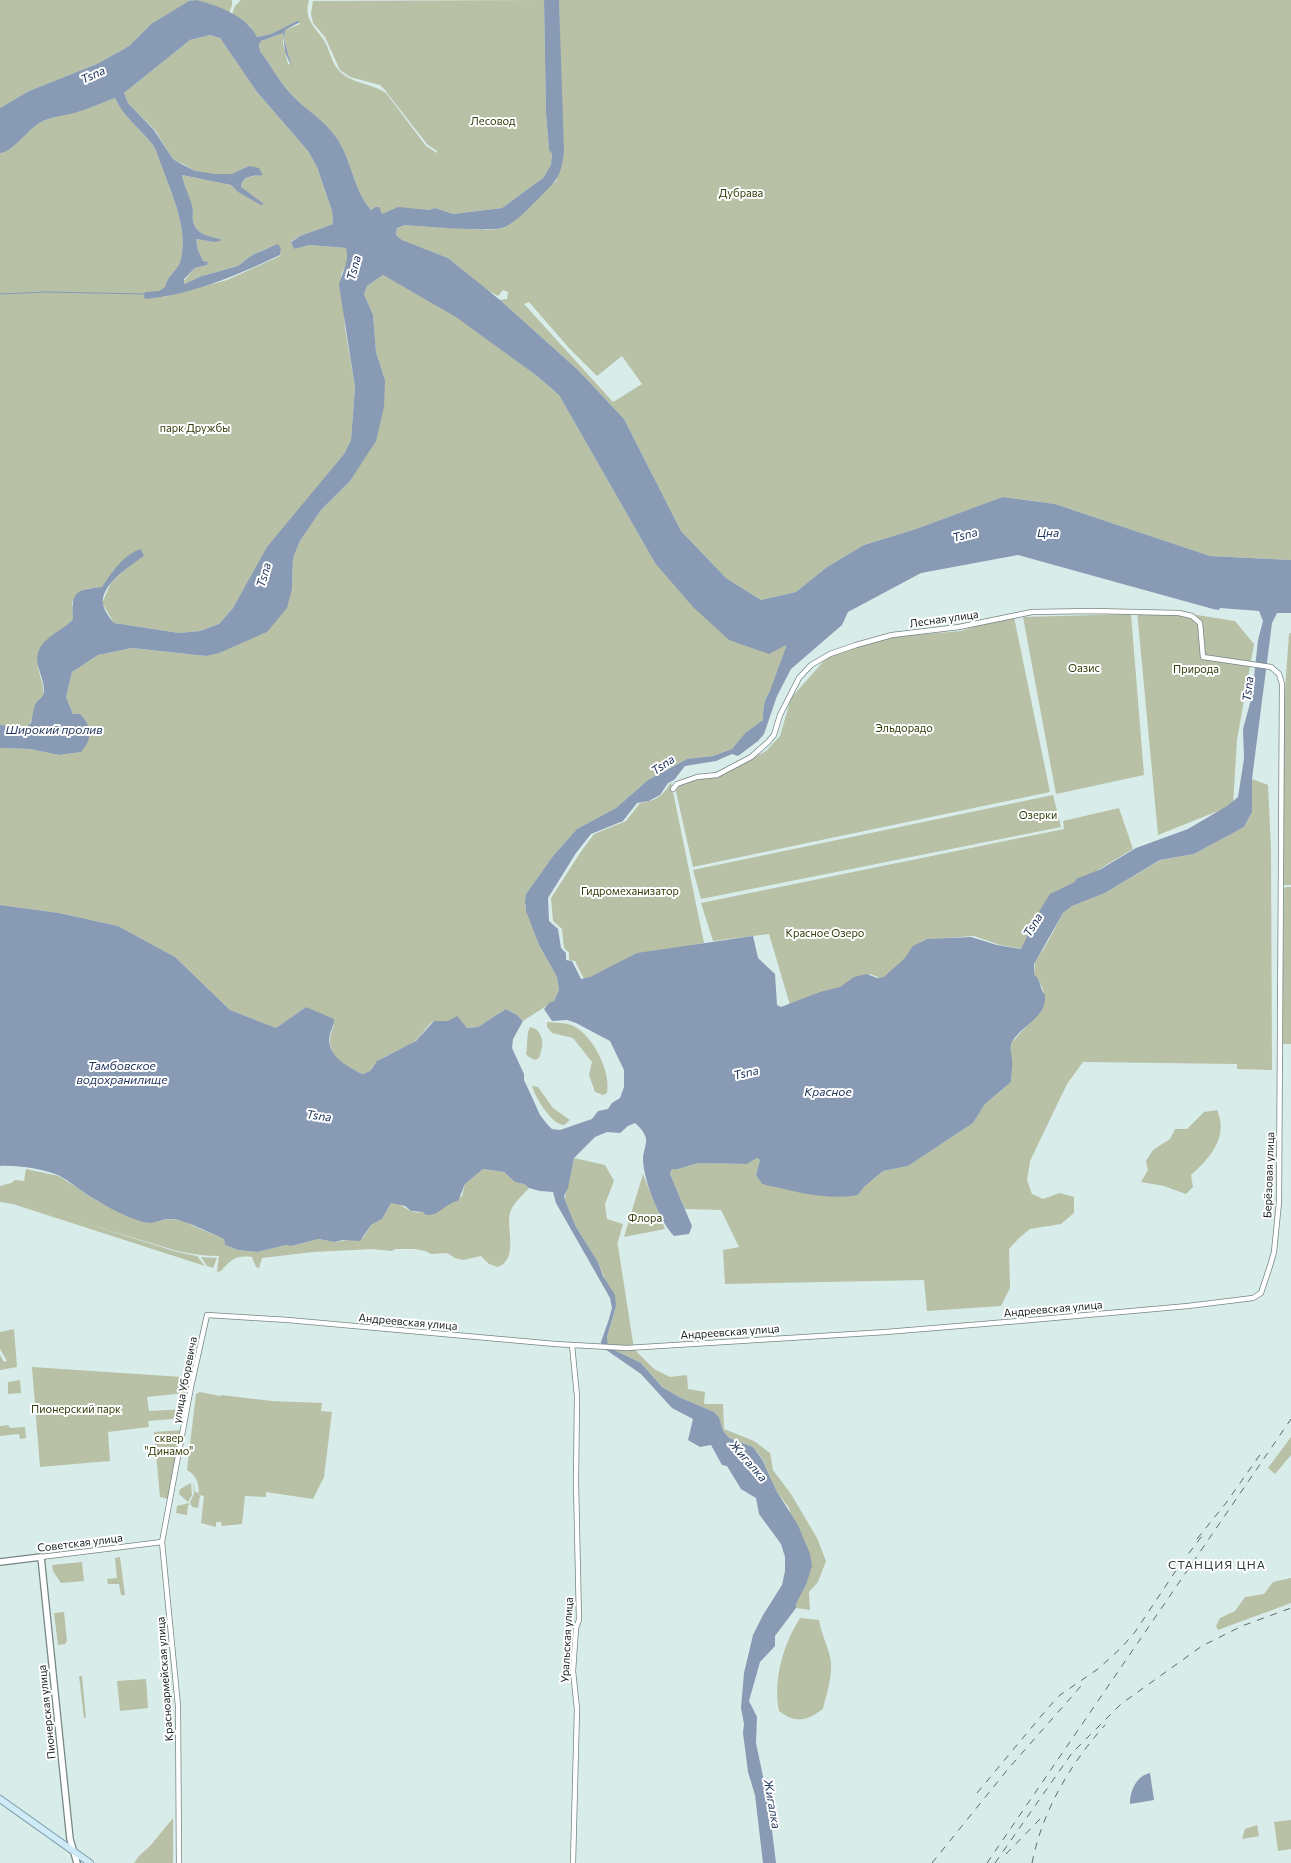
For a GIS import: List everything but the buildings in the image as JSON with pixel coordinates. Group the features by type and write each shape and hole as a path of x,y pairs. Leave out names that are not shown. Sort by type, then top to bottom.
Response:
{"main road":[{"name":"Советская улица","path":"0,1562 41,1557"},
{"name":"Пионерская улица","path":"41,1557 69,1832 77,1863"},
{"path":"0,1799 90,1863"},
{"path":"77,1863 81,1857"}],"street":[{"name":"Лесная улица","path":"673,790 683,781 697,777 717,775 751,757 768,742 774,735 780,715 800,678 811,665 830,654 888,636 959,628 1032,612 1093,611 1179,613 1192,616 1200,623 1203,657 1248,664"},
{"name":"Берёзовая улица","path":"1248,664 1271,667 1279,674 1282,684 1279,1045 1280,1176 1274,1252 1261,1294 1253,1298"},
{"name":"Андреевская улица","path":"208,1316 288,1320 572,1346 627,1348 886,1332 1188,1306 1253,1298"},
{"name":"улица Уборевича","path":"162,1542 191,1387 208,1316"},
{"name":"Уральская улица","path":"572,1346 577,1396 576,1482 579,1620 576,1628 573,1671 577,1709 573,1863"},
{"name":"Советская улица","path":"41,1557 162,1542"},
{"name":"Красноармейская улица","path":"162,1542 178,1706 179,1863"}],"green space":[{"path":"0,0 192,0 151,24 129,46 97,64 29,91 0,108"},
{"path":"195,0 232,0 232,5 229,13 209,4"},
{"name":"Лесовод","path":"241,0 309,0 307,8 310,20 324,40 337,69 349,78 386,93 426,146 437,153 437,151 427,144 380,85 350,77 340,70 325,37 313,23 311,14 313,1 544,0 546,113 549,150 552,154 551,165 543,178 502,208 453,214 435,208 390,221 374,207 371,210 361,194 347,158 338,140 327,126 290,93 260,51 259,45 261,41 283,33 283,44 288,64 291,65 284,39 285,30 300,24 297,21 271,34 257,37 250,26 232,14 235,6"},
{"name":"Дубрава","path":"559,0 1291,0 1291,560 1210,556 1055,504 1004,497 916,529 864,545 827,567 796,592 761,600 726,578 681,531 624,419 578,370 500,300 507,299 508,292 503,290 498,296 487,290 448,258 402,240 396,235 397,228 405,225 487,230 504,228 557,180 560,70","holes":["529,302 569,348 597,376 622,356 642,384 613,402 524,304"]},
{"name":"парк Дружбы","path":"210,35 220,38 257,92 308,151 317,167 332,211 333,224 300,236 291,241 294,249 310,245 346,248 348,255 347,264 341,274 345,328 355,387 351,440 344,454 300,508 258,565 233,608 219,624 200,631 179,633 114,623 102,603 111,583 123,571 130,554 114,570 102,587 85,589 72,602 73,619 50,638 41,649 38,657 38,666 43,688 43,696 37,702 29,726 0,725 0,153 10,149 41,122 115,98 122,111 153,145 170,189 181,224 183,247 181,259 180,263 168,279 165,287 159,291 164,297 227,280 280,256 281,249 268,248 252,255 238,266 202,276 184,284 183,282 195,268 207,265 208,262 203,261 198,250 196,239 214,242 220,239 200,232 194,225 193,207 182,175 231,185 238,192 264,204 241,188 246,179 263,174 249,166 233,174 205,174 173,159 155,130 128,103 124,93 190,40"},
{"path":"383,275 456,316 537,376 559,395 655,563 786,645 788,653 785,668 765,701 763,708 763,720 745,733 732,749 713,756 687,759 648,780 616,808 577,829 553,856 526,894 525,907 539,945 557,977 559,990 554,1001 523,1021 517,1015 506,1009 478,1027 467,1028 463,1025 455,1023 434,1021 414,1042 384,1057 373,1066 370,1071 363,1074 347,1066 335,1056 330,1043 334,1025 306,1007 276,1028 230,1010 175,957 118,926 59,913 0,905 0,748 30,749 59,755 81,752 73,714 66,697 72,672 98,655 132,648 206,656 267,632 292,589 293,558 300,541 321,510 350,481 385,380 376,352 373,315 364,294 367,286"},
{"name":"Природа","path":"1137,611 1197,615 1235,621 1254,644 1237,740 1233,805 1158,835"},
{"name":"Оазис","path":"1131,614 1144,775 1056,794 1023,617"},
{"name":"Эльдорадо","path":"1014,617 1050,792 693,867 674,783 727,772 766,751 780,736 791,698 830,654 891,637 961,631 988,622"},
{"path":"1291,633 1291,885 1283,885 1284,704 1289,634"},
{"path":"1252,779 1268,785 1271,849 1272,1070 1237,1069 1237,1064 1083,1062 1067,1084 1030,1161 1027,1180 1032,1194 1043,1199 1060,1193 1074,1197 1074,1213 1061,1224 1030,1229 1009,1249 1010,1288 1001,1306 927,1311 924,1280 725,1284 723,1250 739,1247 721,1210 685,1209 670,1174 672,1169 678,1169 698,1163 747,1164 757,1158 760,1160 756,1175 762,1184 827,1196 858,1195 864,1187 883,1171 908,1166 973,1123 985,1104 1011,1082 1012,1060 1010,1050 1012,1042 1038,1014 1045,999 1040,982 1034,974 1035,962 1063,913 1072,906 1105,893 1161,860 1194,854 1244,827 1252,812"},
{"name":"Гидромеханизатор","path":"671,782 704,943 669,949 584,979 575,961 569,960 569,953 564,948 562,929 553,921 551,898 594,834 626,821 640,803 650,801 658,797 665,791"},
{"name":"Озерки","path":"1053,795 1061,827 701,899 693,870"},
{"name":"Красное Озеро","path":"1119,808 1133,849 1078,882 1024,949 1000,945 974,936 930,939 922,941 888,977 880,978 870,974 858,977 848,984 790,1005 769,934 713,941 701,903 1064,829 1063,821"},
{"path":"1286,887 1291,887 1291,1044 1282,1044 1284,889"},
{"path":"547,1022 574,1026 584,1033 590,1040 600,1058 607,1076 607,1093 603,1095 595,1092 589,1075 592,1062 573,1038 552,1033 547,1027"},
{"path":"530,1027 539,1032 542,1039 539,1058 535,1060 526,1054"},
{"path":"532,1086 538,1087 553,1108 570,1120 564,1125 559,1124 549,1116 540,1103"},
{"path":"1217,1110 1221,1129 1219,1138 1211,1154 1191,1175 1193,1187 1186,1194 1164,1186 1141,1182 1148,1170 1146,1161 1153,1150 1170,1139 1175,1129 1187,1129 1204,1112"},
{"path":"574,1158 605,1165 614,1181 605,1204 607,1219 623,1224 617,1245 634,1349 654,1369 670,1377 687,1375 688,1389 705,1392 704,1404 723,1404 724,1429 754,1441 770,1453 773,1470 791,1494 817,1538 826,1561 818,1582 809,1592 810,1610 796,1608 796,1604 806,1585 789,1508 777,1492 762,1458 753,1447 729,1438 723,1431 719,1417 714,1412 679,1397 662,1387 641,1363 608,1347 606,1344 616,1306 598,1262 576,1227 565,1200"},
{"path":"26,1169 59,1176 97,1201 129,1217 145,1222 156,1222 170,1219 185,1221 224,1239 225,1245 238,1250 257,1252 319,1239 334,1242 363,1238 371,1225 382,1219 391,1203 399,1204 411,1211 416,1212 436,1208 462,1196 465,1184 483,1169 504,1172 515,1182 524,1184 529,1188 511,1209 509,1219 510,1250 504,1263 498,1267 489,1264 481,1256 463,1260 455,1258 447,1253 431,1254 415,1249 395,1249 392,1251 372,1249 313,1252 262,1258 259,1268 256,1267 252,1257 241,1257 234,1259 221,1271 217,1272 219,1256 198,1255 177,1251 78,1221 177,1252 197,1256 205,1266 13,1204 0,1202 0,1186 11,1183 15,1180 24,1181"},
{"name":"Флора","path":"643,1174 665,1229 624,1237"},
{"path":"201,1257 217,1258 213,1268 207,1266"},
{"path":"14,1329 17,1367 0,1370 0,1355 4,1362 7,1361 0,1349 0,1332"},
{"name":"Пионерский парк","path":"32,1367 182,1377 180,1387 185,1393 147,1397 149,1411 186,1409 184,1418 148,1421 149,1427 108,1432 110,1461 40,1467"},
{"path":"20,1380 21,1393 8,1394 8,1382"},
{"path":"200,1392 220,1396 272,1401 322,1403 321,1411 332,1412 324,1477 313,1499 266,1492 266,1497 245,1496 242,1524 222,1526 221,1522 216,1522 216,1527 201,1523 204,1496 199,1495 197,1480 187,1470 196,1394"},
{"path":"8,1425 10,1428 25,1427 26,1438 20,1439 19,1434 0,1436 0,1426"},
{"name":"сквер \"Динамо\"","path":"185,1430 169,1499 160,1497 154,1432"},
{"path":"1291,1437 1291,1455 1275,1474 1268,1468"},
{"path":"193,1482 195,1492 199,1493 200,1496 198,1508 192,1507 190,1502 194,1494"},
{"path":"191,1483 192,1495 188,1502 179,1494 180,1489"},
{"path":"189,1503 190,1505 188,1505 187,1515 176,1513 177,1506"},
{"path":"120,1557 125,1595 121,1595 119,1584 108,1584 107,1579 117,1578 115,1558"},
{"path":"82,1562 84,1581 61,1583 53,1571 52,1565"},
{"path":"1291,1578 1291,1603 1218,1630 1216,1626 1220,1618 1235,1611 1245,1597 1264,1594 1273,1582"},
{"path":"64,1612 67,1641 65,1644 58,1645 54,1613"},
{"path":"800,1618 819,1620 831,1660 831,1674 823,1709 806,1718 796,1719 791,1718 779,1711 777,1687 784,1651"},
{"path":"79,1676 82,1676 86,1718 84,1718"},
{"path":"146,1679 148,1708 120,1711 117,1681"},
{"path":"173,1818 173,1863 134,1863 150,1846"},
{"path":"1291,1820 1291,1849 1278,1851 1274,1822"},
{"path":"1257,1825 1259,1836 1242,1839 1245,1829"}],"water":[{"path":"195,0 203,2 230,12 246,23 257,37 271,34 297,21 300,22 285,30 284,39 292,68 285,52 283,33 261,41 259,45 260,51 290,93 327,126 338,140 347,158 361,194 371,210 375,207 379,207 382,214 398,207 429,210 435,208 453,214 502,208 543,178 551,165 552,154 549,150 546,113 544,0 559,0 564,151 561,167 554,183 527,210 505,227 498,229 473,229 405,225 397,228 396,235 402,240 448,258 500,300 578,370 624,419 681,531 726,578 761,600 796,592 827,567 864,545 916,529 1003,497 1055,504 1210,556 1291,560 1291,613 1277,613 1272,623 1252,779 1252,812 1244,827 1194,854 1160,860 1105,893 1072,906 1063,913 1034,964 1034,974 1037,977 1045,995 1045,1002 1038,1015 1016,1036 1012,1042 1011,1082 985,1104 973,1123 908,1166 883,1171 864,1187 858,1195 846,1197 822,1196 762,1184 756,1175 760,1160 757,1158 747,1164 698,1163 678,1169 672,1169 670,1174 692,1226 689,1234 674,1236 663,1221 653,1200 646,1178 643,1159 646,1138 642,1130 635,1123 628,1126 620,1133 607,1132 595,1137 574,1158 568,1188 564,1196 576,1227 598,1262 603,1276 615,1295 616,1306 607,1337 608,1347 641,1363 662,1387 679,1397 714,1412 719,1417 723,1431 729,1438 753,1447 762,1459 777,1492 798,1525 810,1554 812,1566 806,1585 796,1604 796,1608 775,1636 775,1646 760,1662 749,1701 757,1717 756,1743 769,1805 776,1863 763,1863 755,1795 748,1772 743,1733 744,1724 741,1708 744,1673 753,1635 763,1615 782,1585 785,1571 785,1557 781,1544 759,1514 756,1498 741,1489 727,1466 722,1465 711,1445 700,1447 688,1440 693,1419 672,1408 641,1374 602,1347 601,1342 612,1308 610,1298 556,1203 553,1192 529,1188 524,1184 515,1182 504,1172 483,1169 465,1184 458,1201 449,1204 435,1214 426,1215 423,1212 411,1211 405,1206 391,1203 382,1219 371,1225 360,1241 343,1240 334,1242 319,1239 257,1252 238,1250 225,1245 224,1239 183,1221 165,1219 147,1223 136,1220 106,1206 60,1176 47,1171 14,1166 0,1166 0,905 59,913 118,926 175,957 230,1010 276,1028 306,1007 334,1019 329,1041 334,1054 344,1064 363,1074 370,1071 377,1061 416,1041 434,1021 448,1021 457,1016 467,1028 478,1027 506,1009 517,1015 523,1021 513,1039 512,1048 524,1074 524,1080 540,1115 552,1129 560,1130 592,1119 598,1111 608,1109 612,1103 620,1098 624,1087 624,1070 610,1041 576,1023 567,1020 552,1021 544,1009 549,1003 554,1001 559,990 557,977 539,945 526,911 526,894 553,856 577,829 616,808 648,780 687,759 713,756 732,749 745,733 763,720 763,708 765,701 785,668 787,661 788,653 786,645 769,654 729,640 693,607 655,563 559,395 537,376 456,317 383,275 367,286 364,294 373,315 376,352 385,380 384,407 376,441 350,481 321,510 300,541 293,558 292,589 287,608 267,632 219,653 206,656 132,648 98,655 72,672 66,697 73,714 80,714 89,728 90,733 88,742 81,752 59,755 30,749 0,748 0,725 26,727 31,723 35,705 44,693 44,685 38,665 37,655 42,645 50,636 73,619 73,603 74,597 77,594 86,589 102,587 114,570 129,555 141,549 144,556 111,583 103,597 103,604 107,614 114,623 179,633 200,631 219,624 233,608 267,547 344,454 351,440 355,387 339,285 347,257 346,248 310,245 294,249 291,242 300,236 333,224 332,211 317,167 308,151 257,92 220,38 210,35 190,40 124,93 128,103 154,130 173,159 183,165 196,171 214,174 232,174 249,166 259,168 263,175 246,178 241,187 264,204 261,205 238,192 231,185 182,175 193,207 194,225 200,232 221,239 220,241 214,242 196,239 198,250 203,261 208,262 207,265 195,268 184,279 184,284 202,276 238,266 252,255 278,244 281,249 280,255 231,277 197,289 163,297 145,299 145,292 159,291 165,287 168,279 180,263 183,247 181,224 174,200 153,145 122,111 115,98 70,114 45,120 36,125 10,149 0,153 0,108 29,91 97,64 129,46 151,24 189,1","holes":["1018,555 1219,610 1220,608 1259,611 1263,621 1258,640 1252,696 1243,729 1244,759 1238,797 1227,806 1188,829 1136,848 1101,869 1076,879 1075,882 1050,894 1040,910 1021,949 997,945 971,937 927,939 913,946 905,958 884,977 877,978 867,974 854,977 840,987 820,992 781,1007 777,1005 775,974 758,958 753,936 637,953 590,977 581,979 572,961 566,960 566,953 561,948 558,929 549,921 548,898 576,853 591,834 623,821 637,803 649,801 660,795 668,783 674,780 685,766 716,761 732,754 738,756 758,741 764,734 777,696 791,669 842,625 848,612 921,573"]},
{"path":"1150,1773 1154,1800 1130,1804 1131,1794 1135,1785 1141,1777"}],"waterway":[{"path":"0,294 46,292 144,294"},
{"name":"Tsna","path":"774,690 791,644"}],"railway":[{"path":"987,1863 1291,1419"},
{"path":"1197,1539 1226,1503 1264,1449"},
{"path":"977,1793 1060,1695 1098,1669 1122,1647 1135,1632 1179,1566 1202,1536"},
{"path":"995,1863 1072,1753 1121,1704 1202,1646 1242,1626 1291,1608"},
{"path":"932,1863 1008,1769 1081,1686"},
{"path":"1032,1863 1050,1807 1069,1772 1105,1725"},
{"path":"1006,1854 1042,1817"}],"district":[{"name":"СТАНЦИЯ ЦНА","path":"1217,1565"}],"water label":[{"name":"Цна","path":"1048,533"},
{"name":"Широкий пролив","path":"54,730"},
{"name":"Тамбовское водохранилище","path":"122,1073"},
{"name":"Красное","path":"828,1092"},
{"name":"Жигалка","path":"748,1461"},
{"name":"Жигалка","path":"772,1804"}]}
